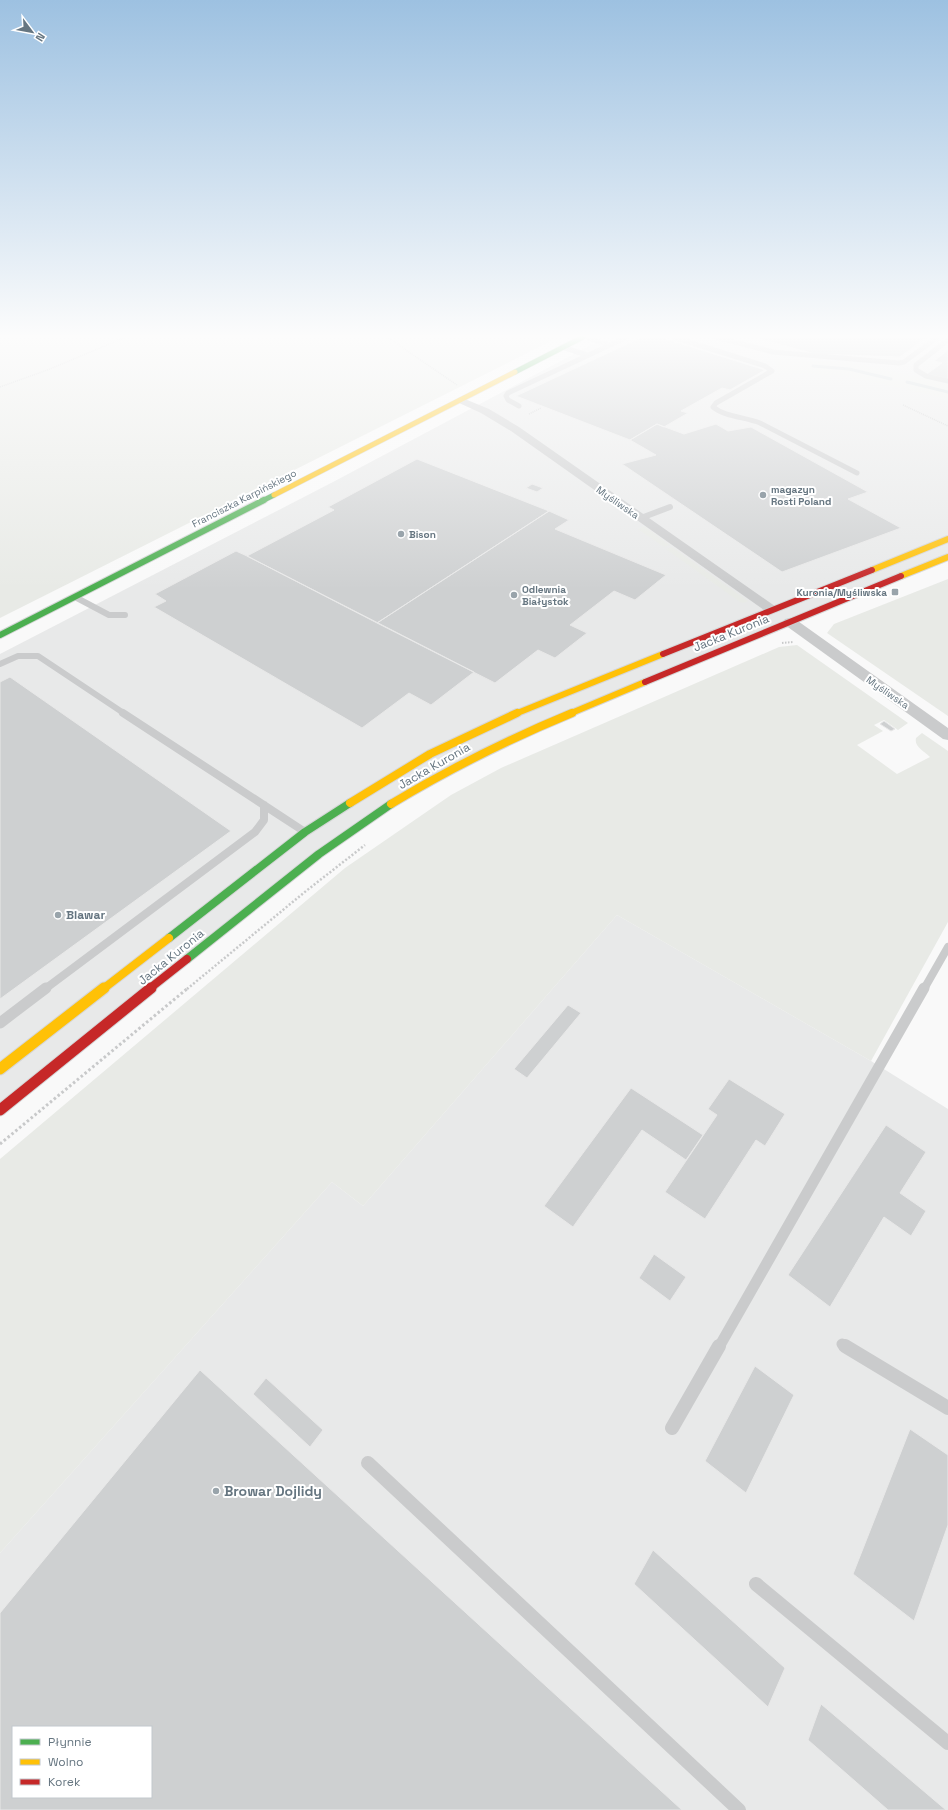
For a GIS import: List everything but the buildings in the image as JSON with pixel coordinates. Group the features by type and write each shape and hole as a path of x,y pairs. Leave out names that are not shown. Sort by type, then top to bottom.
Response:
{"main road":[{"name":"Franciszka Karpińskiego","path":"0,635 418,421"},
{"name":"Jacka Kuronia","path":"0,1069 305,832 430,754 499,720 948,539"},
{"name":"Jacka Kuronia","path":"0,1110 286,879 338,840 396,802 487,749 948,557"},
{"path":"772,609 790,622"}],"street":[{"name":"Myśliwska","path":"502,421 772,609"},
{"name":"Myśliwska","path":"790,622 948,735"}],"lane":[{"path":"754,421 857,473"},
{"path":"641,518 670,507"},
{"path":"74,597 108,615 125,615"},
{"path":"0,664 14,656 38,656 289,823 305,832"},
{"path":"0,1023 262,826 266,816 264,805"},
{"path":"672,1428 948,947"},
{"path":"842,1344 948,1408"},
{"path":"368,1463 739,1810"},
{"path":"756,1584 948,1743"}],"path":[{"path":"938,421 948,426"},
{"path":"776,644 797,641"},
{"path":"0,1144 306,891 368,842"}],"shaded area":[{"path":"0,421 391,421 0,618"},
{"path":"447,421 948,421 948,555 524,730 335,839 0,1107 0,654"},
{"path":"644,526 670,545 664,547 638,529"},
{"path":"672,547 748,601 744,603 740,602 666,549"},
{"path":"948,579 948,716 827,633 834,624"},
{"path":"797,645 908,723 898,730 884,720 874,725 883,731 857,745 897,774 930,757 916,744 916,738 922,733 948,751 948,922 871,1061 617,915 363,1206 332,1182 0,1553 0,1159 345,868 451,795 501,768 779,647"},
{"path":"617,915 871,1061 948,1109 948,1810 0,1810 0,1553 332,1182 363,1206"}],"traffic: fast":[{"path":"0,635 274,495"},
{"path":"169,938 305,832 350,803"},
{"path":"187,959 319,854 391,804"}],"traffic: slow":[{"path":"274,495 418,421"},
{"path":"872,570 948,539"},
{"path":"901,576 948,557"},
{"path":"350,803 430,754 499,720 663,654"},
{"path":"391,804 453,768 515,737 645,682"},
{"path":"0,1069 169,938"}],"traffic: jam":[{"path":"663,654 872,570"},
{"path":"645,682 901,576"},
{"path":"0,1110 187,959"}],"place":[{"name":"magazyn Rosti Poland","path":"763,495"},
{"name":"Bison","path":"401,534"},
{"name":"Kuronia/Myśliwska","path":"895,592"},
{"name":"Odlewnia Białystok","path":"514,595"},
{"name":"Biawar","path":"58,915"},
{"name":"Browar Dojlidy","path":"216,1491"}]}
